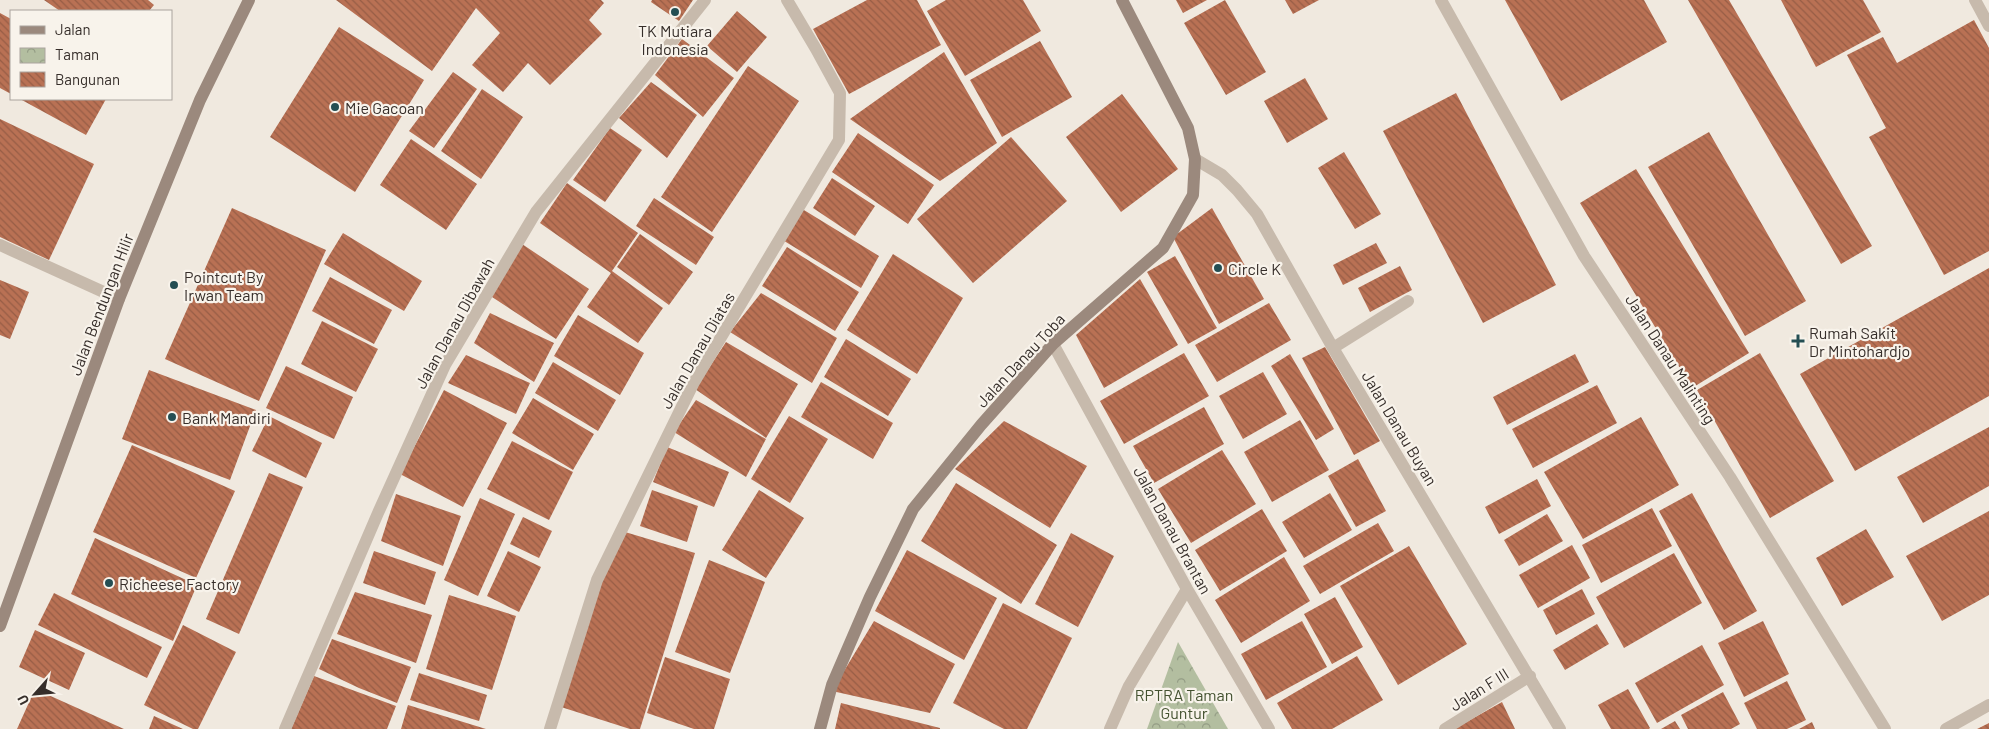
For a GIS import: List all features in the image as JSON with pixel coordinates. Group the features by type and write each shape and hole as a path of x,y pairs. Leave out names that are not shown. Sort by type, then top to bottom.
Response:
{"street":[{"name":"Jalan Bendungan Hilir","path":"0,626 119,299 200,100 249,0"},
{"name":"Jalan Danau Dibawah","path":"284,729 445,365 536,212 705,0"},
{"name":"Jalan Danau Diatas","path":"550,729 597,580 693,384 839,140 840,93 788,0"},
{"name":"Jalan Danau Toba","path":"820,729 832,685 870,597 913,509 981,426 1053,344 1163,248 1193,195 1194,160 1188,128 1122,0"},
{"name":"Jalan Danau Malinting","path":"1441,0 1584,256 1730,477 1885,729"},
{"path":"1975,0 1989,26"},
{"name":"Jalan Danau Buyan","path":"1194,160 1222,175 1257,214 1333,348 1560,729"},
{"path":"0,245 119,299"},
{"path":"1333,348 1408,301"},
{"name":"Jalan Danau Brantan","path":"1053,344 1187,589 1269,729"},
{"path":"1110,729 1128,686 1187,589"},
{"name":"Jalan F III","path":"1444,729 1530,676"},
{"path":"1946,729 1989,705"}],"green space":[{"name":"RPTRA Taman Guntur","path":"1178,642 1228,729 1147,729"}],"building":[{"path":"44,0 148,0 154,5 150,10 59,10"},
{"path":"336,0 601,0 604,3 589,20 602,34 550,85 528,63 503,92 472,65 500,33 476,8 432,71"},
{"name":"TK Mutiara Indonesia","path":"652,0 693,0 679,21 651,2"},
{"path":"867,0 917,0 941,45 849,94 813,29"},
{"path":"946,0 1023,0 1041,31 965,76 927,11"},
{"path":"1176,0 1207,0 1183,13"},
{"path":"1225,0 1266,72 1226,95 1184,23"},
{"path":"1285,0 1319,0 1293,14"},
{"path":"1505,0 1644,0 1667,42 1561,101"},
{"path":"1688,0 1729,0 1872,246 1841,264"},
{"path":"1781,0 1863,0 1881,32 1816,67"},
{"path":"737,11 767,37 737,72 707,46"},
{"path":"0,13 10,18 10,93 0,88"},
{"path":"1974,20 1989,48 1989,251 1944,275 1869,137 1886,128 1847,55 1883,37 1897,63"},
{"path":"339,27 424,80 355,192 270,137"},
{"path":"682,39 734,78 703,117 655,75"},
{"path":"1040,41 1072,97 1002,137 970,80"},
{"path":"944,52 997,143 940,181 850,119"},
{"path":"748,66 799,101 712,232 661,197"},
{"path":"453,72 477,89 434,148 409,131"},
{"path":"1305,78 1328,119 1287,143 1264,101"},
{"path":"651,82 697,115 667,158 619,118"},
{"path":"482,89 523,117 481,179 441,151"},
{"path":"1456,93 1556,285 1483,323 1383,131"},
{"path":"1122,94 1178,169 1121,212 1066,137"},
{"path":"22,100 105,100 86,135"},
{"path":"0,119 94,164 49,260 0,237"},
{"path":"610,128 642,150 605,202 573,180"},
{"path":"1709,132 1806,301 1745,336 1648,167"},
{"path":"858,133 934,185 908,224 832,172"},
{"path":"1011,137 1067,201 973,283 917,219"},
{"path":"411,139 477,184 446,230 380,185"},
{"path":"1344,152 1381,214 1355,229 1318,168"},
{"path":"1636,169 1749,353 1692,388 1580,203"},
{"path":"832,178 875,206 855,236 813,208"},
{"path":"567,183 638,233 612,271 663,308 638,343 587,307 611,273 540,223"},
{"path":"654,198 714,237 696,265 636,226"},
{"path":"799,207 879,256 861,288 781,239"},
{"path":"232,208 326,250 259,401 165,359"},
{"name":"Circle K","path":"1212,208 1264,299 1219,324 1173,237"},
{"path":"343,233 422,281 404,311 324,264"},
{"path":"640,234 693,272 669,305 617,267"},
{"path":"1376,243 1387,263 1343,285 1333,265"},
{"path":"522,244 589,289 556,339 489,295"},
{"path":"787,247 859,292 835,331 762,286"},
{"path":"893,254 963,298 917,374 847,330"},
{"path":"1175,256 1217,328 1188,344 1147,272"},
{"path":"1400,266 1412,290 1370,312 1358,288"},
{"path":"1989,268 1989,396 1855,471 1800,374"},
{"path":"330,277 392,310 374,344 312,311"},
{"path":"1140,279 1178,345 1104,388 1076,335"},
{"path":"0,280 29,292 10,339 0,335"},
{"path":"761,293 837,338 812,383 730,332"},
{"path":"1269,303 1291,340 1217,382 1195,345"},
{"path":"490,313 554,343 534,382 474,343"},
{"path":"578,315 644,353 620,395 554,356"},
{"path":"322,321 378,349 356,392 301,364"},
{"path":"846,339 911,379 888,416 824,377"},
{"path":"726,342 798,384 766,438 695,389"},
{"path":"1325,347 1380,441 1354,455 1302,358"},
{"path":"1184,353 1209,396 1124,444 1100,401"},
{"path":"1760,353 1834,481 1770,518 1697,390"},
{"path":"1290,354 1334,429 1316,440 1271,366"},
{"path":"1575,354 1589,382 1507,425 1493,397"},
{"path":"466,355 530,383 516,414 448,383"},
{"path":"553,362 616,400 598,431 535,393"},
{"path":"286,366 353,397 334,439 266,408"},
{"path":"149,370 256,410 230,480 122,439"},
{"path":"1263,372 1287,414 1243,439 1219,396"},
{"path":"821,382 893,423 873,459 801,417"},
{"path":"1597,385 1617,423 1533,468 1512,429"},
{"path":"444,390 507,423 463,507 400,474"},
{"path":"533,398 594,434 573,470 512,433"},
{"path":"696,400 766,439 746,477 674,432"},
{"path":"1204,407 1224,444 1154,483 1133,446"},
{"path":"269,416 322,443 306,478 252,451"},
{"path":"789,416 828,439 790,503 751,479"},
{"path":"1641,417 1679,485 1583,539 1544,472"},
{"path":"1300,420 1329,470 1272,502 1244,452"},
{"path":"1004,421 1087,466 1050,528 955,469"},
{"path":"1989,427 1989,486 1923,523 1897,477"},
{"path":"512,441 573,472 549,520 487,489"},
{"path":"132,445 235,491 196,578 93,532"},
{"path":"667,447 729,472 714,507 653,482"},
{"path":"1222,450 1256,504 1191,543 1158,489"},
{"path":"1358,459 1386,511 1356,527 1328,476"},
{"path":"269,473 303,487 239,634 206,619"},
{"path":"1537,479 1551,506 1499,534 1485,507"},
{"path":"956,483 1057,545 1021,604 921,541"},
{"path":"652,490 698,506 687,542 640,526"},
{"path":"759,490 804,518 766,578 722,550"},
{"path":"1330,493 1352,530 1304,558 1282,522"},
{"path":"1692,493 1757,611 1724,630 1659,511"},
{"path":"396,494 461,516 443,566 381,541"},
{"path":"480,498 515,514 478,596 444,580"},
{"path":"1652,508 1672,546 1601,583 1582,545"},
{"path":"1262,509 1287,551 1220,591 1195,550"},
{"path":"1989,511 1989,595 1942,621 1906,556"},
{"path":"1547,514 1563,541 1519,566 1504,540"},
{"path":"523,517 552,531 539,558 510,544"},
{"path":"1378,523 1394,551 1320,594 1303,566"},
{"path":"1866,529 1894,577 1842,606 1816,558"},
{"path":"625,532 695,553 640,729 630,729 561,707 597,592"},
{"path":"1071,533 1114,556 1078,627 1035,604"},
{"path":"95,538 197,585 173,641 71,594"},
{"path":"1572,545 1590,578 1538,608 1519,575"},
{"path":"1409,546 1467,644 1398,685 1340,586"},
{"path":"907,550 997,598 964,660 875,611"},
{"path":"374,551 436,572 425,605 363,583"},
{"path":"508,551 541,567 519,612 487,596"},
{"path":"1674,553 1702,603 1624,648 1596,597"},
{"path":"1284,557 1310,601 1241,643 1215,600"},
{"path":"709,560 765,582 730,673 675,652"},
{"path":"1582,589 1595,614 1556,635 1543,610"},
{"path":"355,592 432,615 416,663 337,634"},
{"path":"54,593 162,647 147,678 38,625"},
{"path":"449,595 516,616 492,690 426,669"},
{"path":"1335,597 1363,647 1332,664 1304,614"},
{"path":"1003,603 1072,638 1027,729 1004,729 953,703"},
{"path":"874,621 955,664 930,713 832,691"},
{"path":"1302,621 1327,667 1266,700 1241,654"},
{"path":"1763,621 1789,674 1744,697 1718,643"},
{"path":"1597,624 1609,644 1565,670 1553,650"},
{"path":"183,625 236,652 198,729 193,729 144,705"},
{"path":"35,630 85,653 69,690 19,667"},
{"path":"332,639 411,667 397,703 319,669"},
{"path":"1702,645 1724,685 1657,723 1635,683"},
{"path":"1357,656 1383,700 1332,729 1292,729 1277,703"},
{"path":"665,657 730,679 714,729 694,729 647,713"},
{"path":"419,673 487,695 479,721 410,700"},
{"path":"314,676 396,706 387,729 291,729"},
{"path":"1787,681 1806,720 1787,729 1757,729 1744,703"},
{"path":"35,689 124,729 17,729"},
{"path":"1628,689 1649,729 1611,729 1598,705"},
{"path":"1723,692 1740,724 1731,729 1688,729 1681,715"},
{"path":"1502,702 1515,729 1454,729"},
{"path":"841,703 940,728 940,729 835,729"},
{"path":"408,705 486,729 401,729"},
{"path":"154,716 183,729 149,729"},
{"path":"1675,721 1680,729 1661,729"},
{"path":"1812,722 1815,729 1799,729"},
{"path":"1989,723 1989,729 1977,729"}],"place":[{"name":"TK Mutiara Indonesia","path":"675,12"},
{"name":"Mie Gacoan","path":"335,107"},
{"name":"Circle K","path":"1218,268"},
{"name":"Pointcut By Irwan Team","path":"174,285"},
{"name":"Rumah Sakit Dr Mintohardjo","path":"1798,341"},
{"name":"Bank Mandiri","path":"172,417"},
{"name":"Richeese Factory","path":"109,583"}]}
